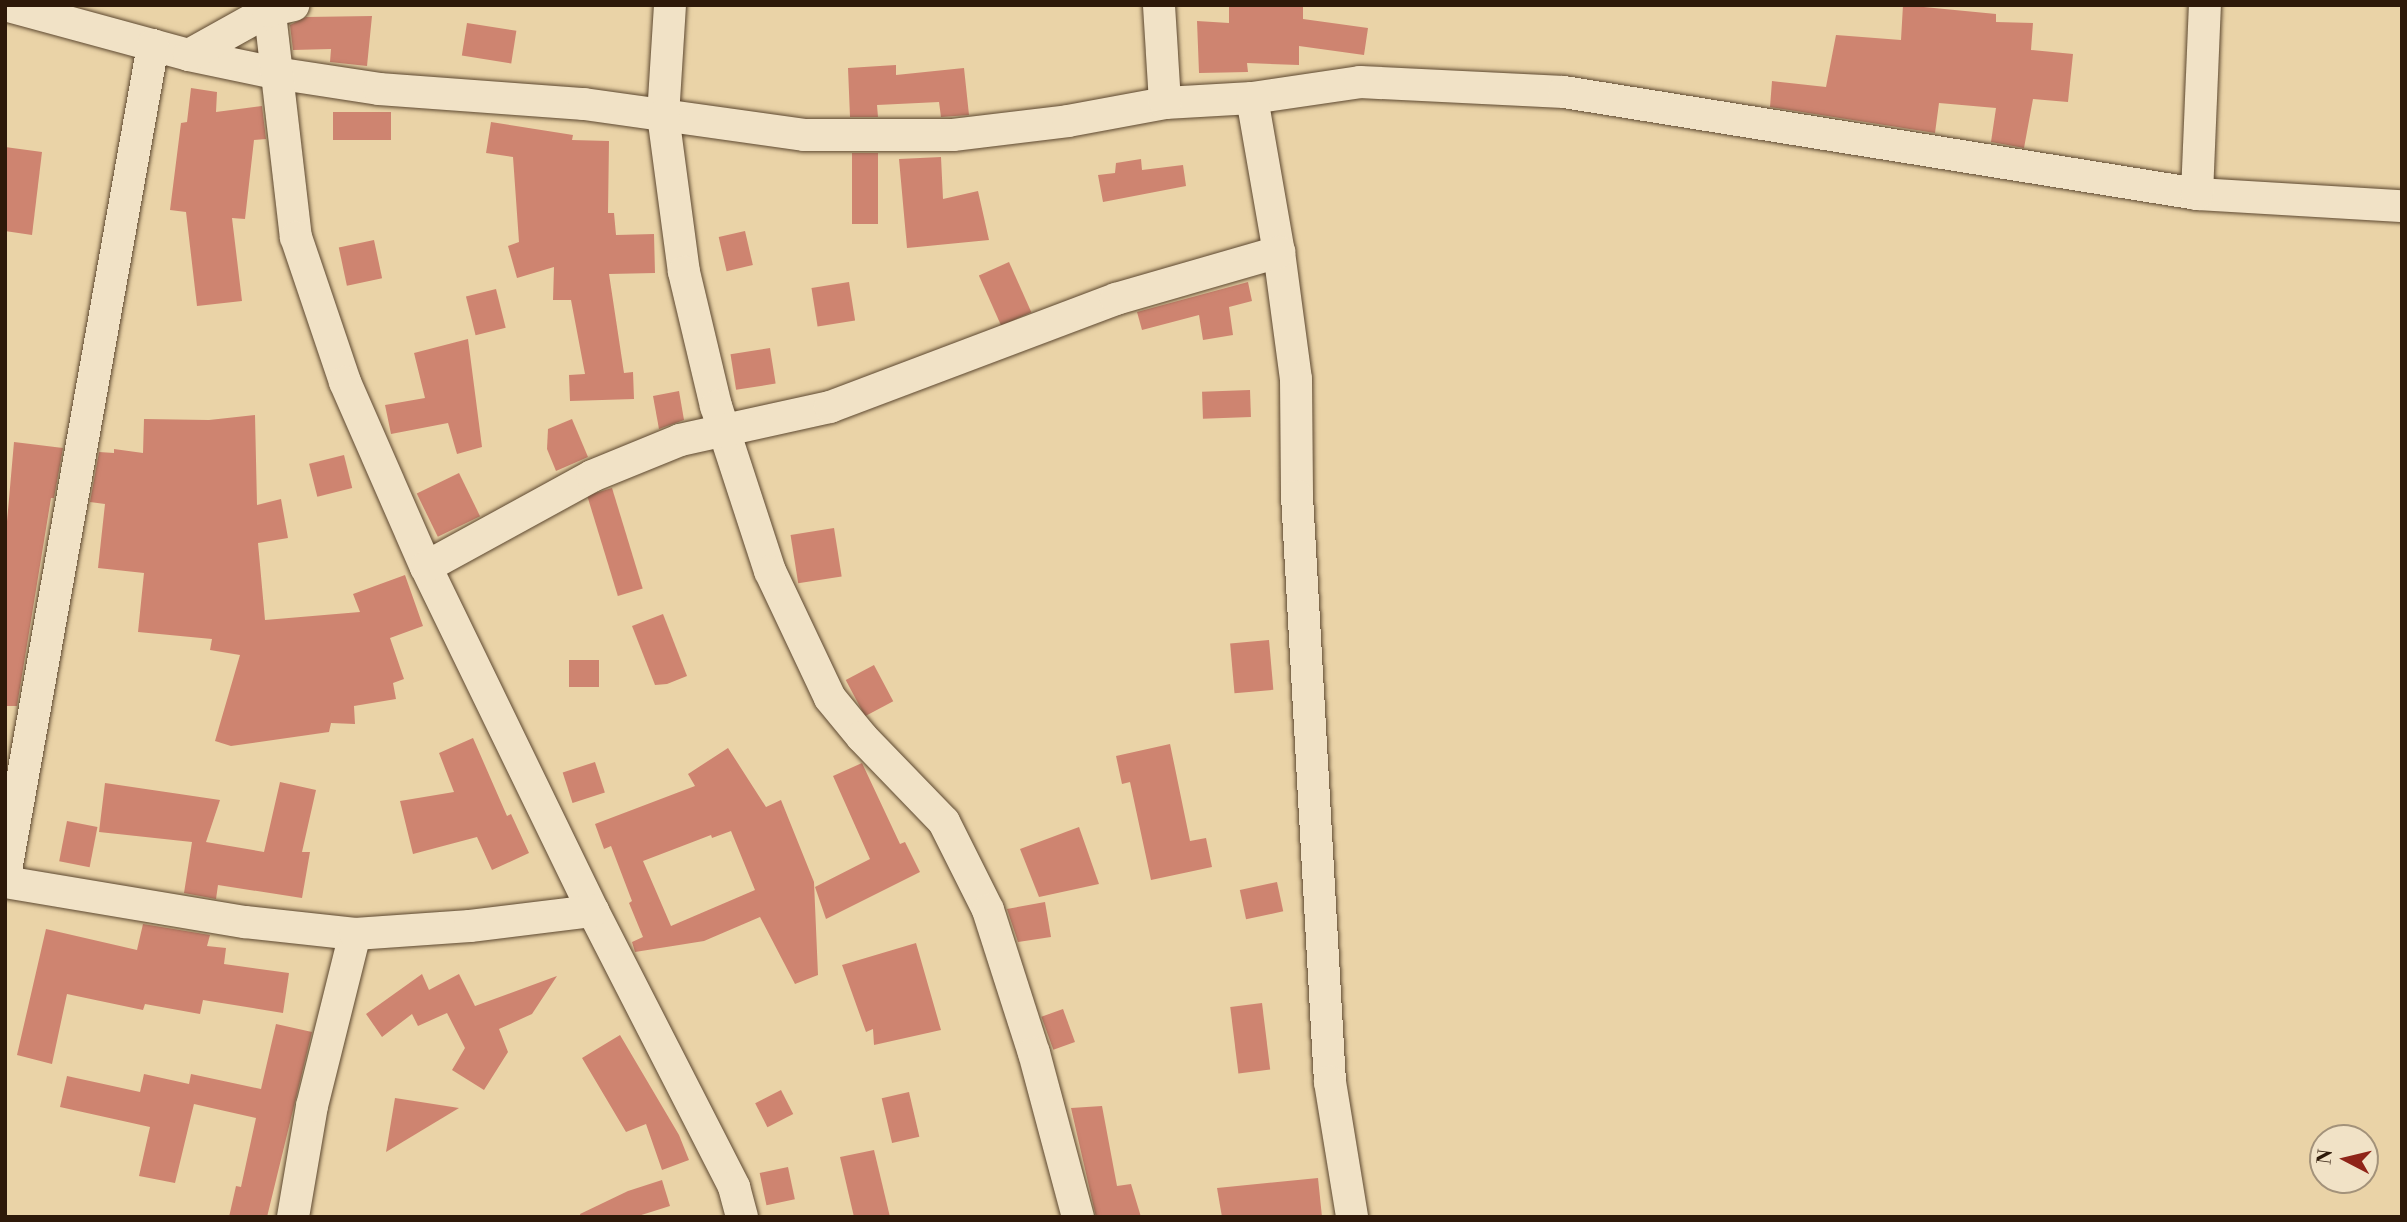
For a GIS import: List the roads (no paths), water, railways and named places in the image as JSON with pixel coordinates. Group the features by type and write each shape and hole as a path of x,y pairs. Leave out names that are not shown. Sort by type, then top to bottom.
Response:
{"street":[{"path":"5,5 189,55 275,73 379,89 583,104 804,135 953,135 1068,121 1165,103 1252,98 1360,82 1564,92 2197,194 2402,206"},
{"path":"670,5 663,115 684,272 723,429 769,571 830,698 862,737 944,822 988,910 1034,1053 1079,1217"},
{"path":"1159,5 1165,103"},
{"path":"2197,194 2205,5"},
{"path":"189,55 277,7"},
{"path":"277,7 275,73 296,236 345,382 426,566 593,911 734,1187 743,1217"},
{"path":"5,876 153,45"},
{"path":"1252,98 1279,253 1296,379 1297,496 1330,1082 1352,1217"},
{"path":"426,566 592,475 680,440 723,429 781,420 830,407 1116,299 1279,253"},
{"path":"5,882 245,922 355,934 470,926 593,911"},
{"path":"293,1217 312,1106 355,934"}]}
